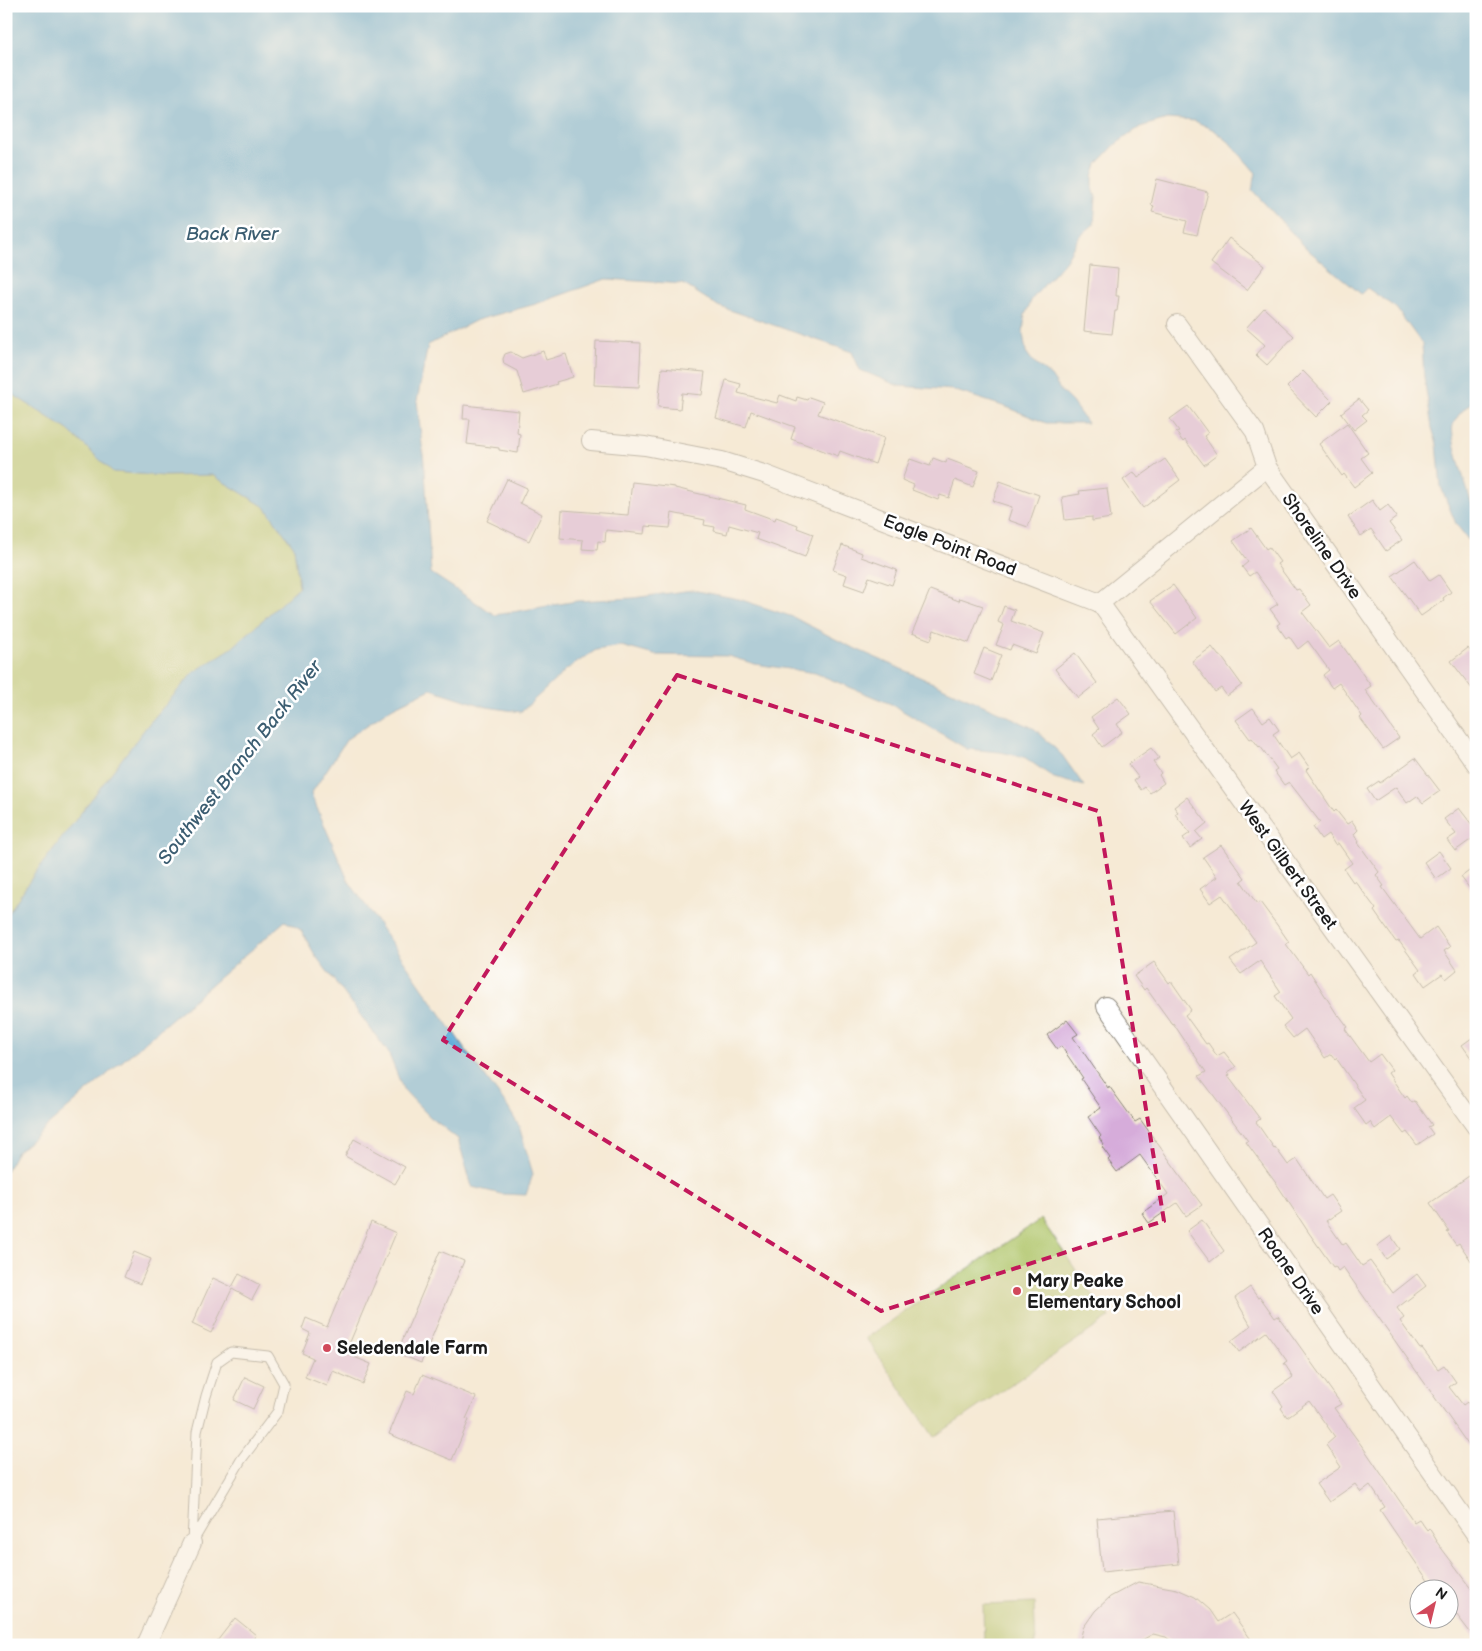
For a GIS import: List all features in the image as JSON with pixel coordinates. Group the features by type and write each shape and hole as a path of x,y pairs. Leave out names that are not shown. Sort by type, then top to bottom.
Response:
{"street":[{"name":"Shoreline Drive","path":"1177,324 1255,432 1267,467 1476,764"},
{"name":"Eagle Point Road","path":"591,441 645,446 722,460 756,471 1100,603"},
{"path":"1100,603 1267,467"},
{"name":"West Gilbert Street","path":"1100,603 1472,1115"},
{"name":"Roane Drive","path":"1106,1006 1476,1535"},
{"path":"146,1645 192,1543"}],"lane":[{"path":"231,1352 268,1356 284,1384 278,1410 241,1460 192,1543 197,1432 217,1362 231,1352"}],"highlighted area":[{"path":"677,675 1098,811 1164,1221 881,1311 443,1040"}],"green space":[{"path":"6,390 68,430 113,472 165,476 212,475 265,507 294,547 299,587 232,648 194,672 147,726 33,876 6,917"},
{"path":"1041,1219 1109,1318 934,1437 866,1338"},
{"path":"1034,1603 1036,1645 984,1645 983,1605"}],"water":[{"name":"Back River","path":"6,6 1476,6 1476,398 1457,417 1453,425 1453,432 1460,466 1473,509 1476,513 1476,550 1456,524 1441,487 1437,444 1432,428 1424,377 1422,344 1396,308 1367,288 1361,294 1308,250 1252,190 1256,173 1229,142 1214,130 1195,121 1167,119 1140,127 1116,144 1097,164 1093,176 1093,188 1096,197 1094,224 1079,237 1066,260 1032,299 1025,315 1023,333 1026,352 1034,363 1051,376 1087,423 1046,423 1009,408 953,390 899,386 860,370 852,352 718,306 683,284 606,279 536,304 477,320 428,345 417,401 425,471 431,573 495,615 577,601 633,598 692,590 739,599 793,617 847,645 1035,729 1062,755 1084,786 1054,778 1024,757 1000,752 967,749 891,704 815,673 755,664 728,656 654,655 621,646 596,650 567,669 521,712 487,707 431,689 393,707 347,739 311,794 348,880 472,1059 507,1106 519,1126 533,1174 526,1195 501,1194 472,1187 458,1139 429,1116 403,1089 388,1052 315,955 301,930 285,921 16,1153 6,1171 6,917 33,876 147,726 194,672 232,648 299,587 294,547 265,507 212,475 165,476 113,472 68,430 6,390"}],"building":[{"path":"1157,179 1208,192 1197,235 1184,232 1187,221 1152,212 1154,206 1151,205"},
{"path":"1229,238 1265,266 1247,290 1211,263"},
{"path":"1090,265 1118,268 1116,296 1119,296 1112,334 1084,331"},
{"path":"1264,308 1294,336 1267,365 1256,355 1265,345 1246,328"},
{"path":"596,341 641,343 639,387 594,385"},
{"path":"543,351 546,360 566,354 573,377 524,394 517,371 504,364 505,354 511,352 522,358"},
{"path":"662,368 705,372 702,395 682,393 680,409 658,407"},
{"path":"1303,371 1332,401 1316,417 1287,387"},
{"path":"726,380 741,384 738,393 777,403 780,395 796,401 797,397 807,400 809,397 823,402 818,414 884,438 875,464 840,451 838,456 791,439 795,427 751,411 746,427 716,418"},
{"path":"1359,399 1368,410 1362,415 1367,420 1354,430 1341,413"},
{"path":"464,405 519,411 517,433 520,434 518,453 499,450 499,448 467,444 470,419 463,419"},
{"path":"1188,406 1208,433 1204,436 1217,455 1204,465 1185,440 1183,442 1176,432 1179,431 1170,419"},
{"path":"1347,423 1368,453 1361,458 1372,473 1354,487 1344,474 1342,476 1319,444"},
{"path":"933,458 946,463 947,459 979,471 973,487 955,480 949,498 940,495 938,500 912,490 914,485 902,480 910,459 930,466"},
{"path":"1165,459 1180,480 1143,508 1123,480 1134,472 1138,478"},
{"path":"507,479 527,488 520,503 542,514 529,541 487,521"},
{"path":"1000,481 1039,495 1028,527 1008,520 1012,507 993,501"},
{"path":"632,482 675,487 746,505 745,509 775,520 776,517 798,525 797,528 813,534 805,557 756,539 758,533 729,525 727,534 714,531 715,527 704,525 705,520 672,513 670,528 645,526 644,534 606,530 605,542 598,541 597,550 582,549 583,540 560,538 562,510 628,515"},
{"path":"1107,488 1111,518 1092,521 1092,517 1065,520 1062,497 1080,494 1079,491"},
{"path":"1372,500 1380,511 1388,505 1397,517 1389,523 1402,540 1386,551 1371,529 1361,536 1348,517"},
{"path":"1251,528 1266,549 1269,547 1280,562 1277,564 1296,590 1299,589 1311,605 1302,612 1329,648 1339,641 1371,686 1365,690 1399,738 1383,749 1360,718 1362,716 1339,683 1332,688 1323,675 1329,670 1308,641 1298,649 1289,636 1286,638 1277,625 1280,623 1270,609 1278,604 1255,572 1249,576 1242,567 1248,562 1233,541"},
{"path":"842,545 862,553 861,557 897,570 892,585 869,577 864,591 844,584 847,575 833,570"},
{"path":"1415,560 1430,581 1439,575 1451,592 1443,598 1444,600 1421,616 1392,576"},
{"path":"1173,585 1197,618 1176,634 1150,601"},
{"path":"930,590 959,601 960,598 983,606 969,643 934,630 931,640 912,633"},
{"path":"1004,606 1015,610 1011,621 1044,633 1036,654 1012,645 1010,650 996,645 1004,625 998,622"},
{"path":"1212,647 1242,685 1227,696 1221,688 1215,692 1192,661"},
{"path":"984,648 1001,655 991,681 974,674"},
{"path":"1468,648 1476,658 1476,694 1451,661"},
{"path":"1075,653 1097,683 1078,698 1055,669"},
{"path":"1118,697 1131,714 1117,724 1122,732 1102,747 1093,734 1099,729 1091,717"},
{"path":"1253,708 1263,722 1270,717 1279,730 1273,734 1290,759 1299,753 1309,767 1306,770 1334,812 1336,810 1347,824 1352,821 1358,830 1354,834 1358,843 1379,872 1376,875 1384,886 1382,887 1420,939 1436,927 1450,947 1444,951 1457,970 1446,979 1442,974 1425,986 1416,973 1420,970 1399,941 1396,942 1374,911 1376,909 1344,869 1352,863 1338,843 1335,845 1328,834 1321,839 1313,827 1320,822 1289,782 1284,785 1274,771 1277,769 1260,746 1252,738 1250,739 1236,720"},
{"path":"1151,748 1159,758 1153,762 1161,773 1159,775 1164,783 1150,793 1145,787 1141,790 1134,780 1138,777 1128,764"},
{"path":"1415,758 1440,791 1423,803 1417,796 1407,803 1396,787 1375,801 1367,789 1379,781 1380,783"},
{"path":"1187,797 1207,823 1196,832 1202,839 1190,848 1183,838 1190,833 1175,814 1178,812 1174,807"},
{"path":"1459,808 1476,830 1476,836 1455,851 1447,840 1456,834 1444,819"},
{"path":"1221,845 1245,878 1241,881 1257,904 1260,902 1280,929 1289,942 1286,944 1308,974 1310,972 1338,1016 1348,1027 1345,1029 1369,1062 1380,1054 1392,1070 1388,1073 1405,1098 1407,1096 1412,1103 1415,1101 1432,1125 1428,1127 1433,1134 1417,1145 1407,1132 1404,1134 1391,1117 1375,1129 1370,1122 1366,1125 1354,1108 1365,1100 1336,1058 1331,1054 1325,1058 1305,1029 1293,1038 1283,1026 1291,1019 1275,996 1281,992 1260,961 1241,974 1230,960 1256,942 1222,895 1210,903 1200,889 1217,877 1203,857"},
{"path":"1439,851 1451,868 1436,879 1424,862"},
{"path":"1476,866 1476,897 1461,877"},
{"path":"1154,962 1169,983 1171,981 1191,1010 1185,1015 1206,1044 1208,1043 1217,1056 1224,1052 1236,1067 1228,1072 1230,1075 1228,1076 1260,1119 1256,1122 1274,1148 1288,1165 1297,1159 1324,1199 1330,1195 1341,1211 1326,1221 1343,1245 1346,1243 1362,1266 1370,1261 1393,1293 1417,1274 1426,1286 1397,1308 1404,1318 1400,1321 1420,1349 1422,1348 1438,1369 1444,1365 1456,1382 1449,1387 1463,1405 1467,1402 1476,1414 1476,1456 1343,1267 1338,1271 1335,1266 1333,1267 1246,1142 1248,1141 1199,1076 1206,1072 1173,1023 1146,988 1144,990 1134,976"},
{"path":"1067,1020 1078,1034 1073,1037 1108,1088 1109,1086 1135,1122 1140,1119 1202,1205 1186,1216 1177,1203 1149,1223 1142,1213 1168,1194 1140,1155 1117,1172 1108,1160 1110,1158 1102,1147 1104,1145 1099,1138 1101,1136 1088,1117 1101,1108 1061,1046 1057,1049 1047,1035"},
{"path":"1476,1035 1476,1065 1462,1045"},
{"path":"354,1139 405,1167 395,1184 345,1156"},
{"path":"1469,1176 1476,1185 1476,1268 1459,1243 1456,1245 1430,1203"},
{"path":"1202,1220 1224,1251 1210,1262 1187,1231"},
{"path":"371,1222 396,1233 350,1342 352,1343 347,1354 371,1364 363,1384 333,1371 327,1386 305,1377 313,1358 302,1353 310,1333 302,1329 306,1318 327,1327"},
{"path":"1391,1236 1400,1249 1386,1259 1377,1246"},
{"path":"440,1251 464,1261 421,1363 397,1353"},
{"path":"134,1252 151,1259 140,1284 124,1277"},
{"path":"239,1274 260,1285 252,1300 232,1289 211,1333 192,1324 213,1278 232,1287"},
{"path":"1250,1287 1258,1298 1260,1297 1275,1318 1278,1316 1341,1404 1334,1408 1414,1522 1419,1519 1427,1530 1429,1528 1436,1541 1476,1594 1476,1640 1460,1619 1460,1578 1426,1578 1380,1510 1385,1507 1370,1485 1361,1492 1355,1484 1329,1502 1316,1484 1341,1467 1326,1445 1335,1437 1309,1401 1287,1417 1281,1408 1283,1406 1273,1391 1293,1377 1284,1363 1287,1361 1266,1332 1239,1352 1231,1341 1251,1326 1235,1298"},
{"path":"422,1375 476,1397 466,1419 469,1420 452,1460 389,1434 407,1391 414,1394"},
{"path":"245,1377 264,1386 253,1409 234,1400"},
{"path":"1173,1511 1179,1564 1102,1572 1097,1518"},
{"path":"1138,1582 1177,1589 1195,1597 1210,1610 1218,1622 1232,1613 1255,1645 1176,1645 1166,1637 1153,1634 1137,1645 1079,1645 1083,1628 1095,1611 1110,1597"},
{"path":"235,1618 256,1635 249,1645 214,1645"}],"place":[{"name":"Mary Peake Elementary School","path":"1017,1291"},
{"name":"Seledendale Farm","path":"327,1348"}],"water label":[{"name":"Southwest Branch Back River","path":"239,762"}]}
